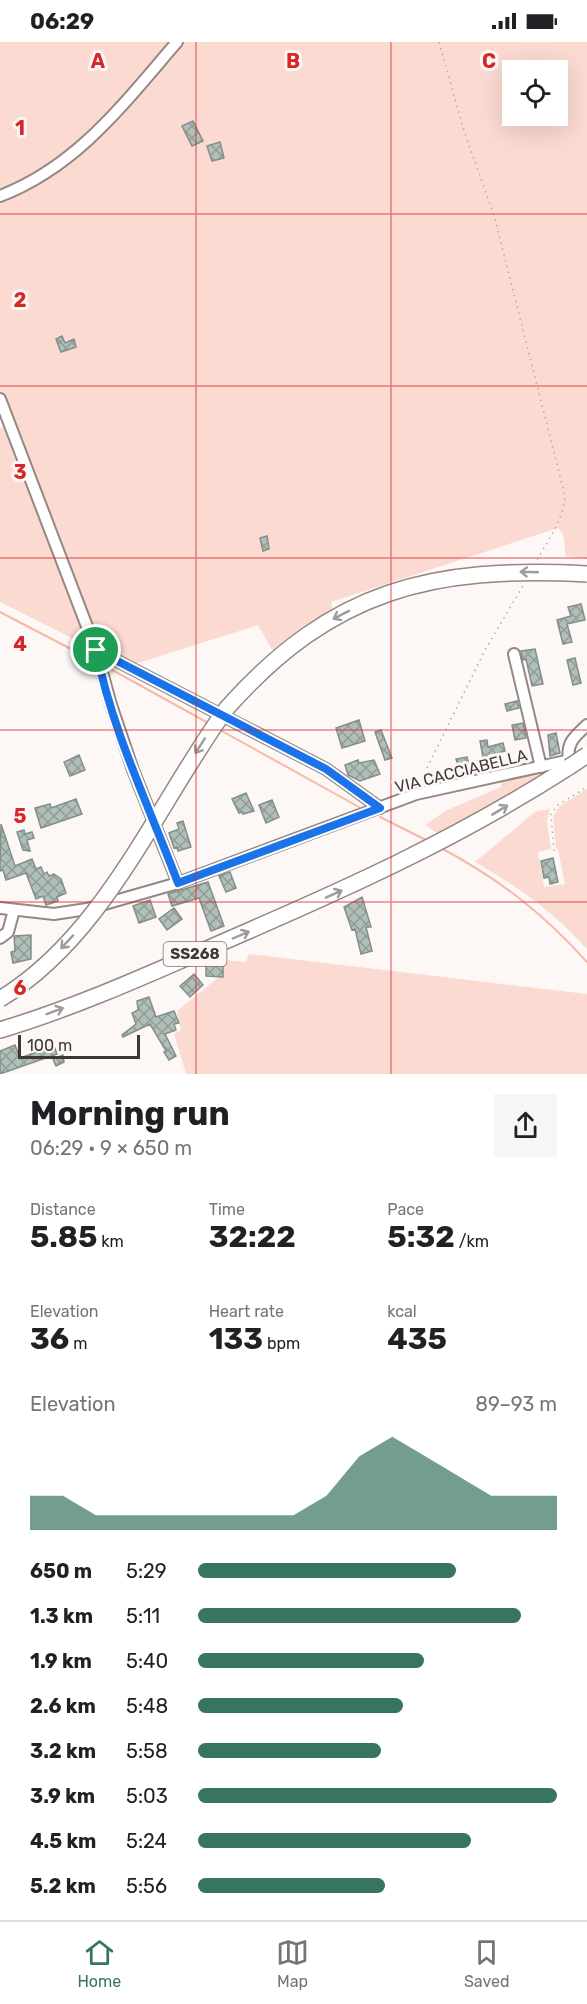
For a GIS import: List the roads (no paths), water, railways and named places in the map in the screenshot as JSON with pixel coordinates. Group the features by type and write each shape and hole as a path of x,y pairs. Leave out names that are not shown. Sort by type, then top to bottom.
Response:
{"highway":[{"path":"0,999 37,972 87,920 227,708 260,673 304,636 370,600 442,578 516,571 587,574"},
{"name":"SS268","path":"0,1030 110,991 281,918 424,852 587,755"}],"street":[{"path":"0,196 66,162 100,129 177,42"},
{"path":"0,399 98,659 133,770 178,883"},
{"path":"514,654 541,767"},
{"path":"98,659 326,769 380,808"},
{"path":"569,764 567,751 570,742 587,725"},
{"name":"VIA CACCIABELLA","path":"0,908 54,914 72,912 178,883 413,795 541,767 569,764"},
{"path":"0,938 8,932 14,910"}],"waterway":[{"path":"0,612 94,661"},
{"path":"105,666 210,724"},
{"path":"220,730 359,807"},
{"path":"380,817 428,841"},
{"path":"441,848 482,872 519,898 554,928 587,962"}]}
